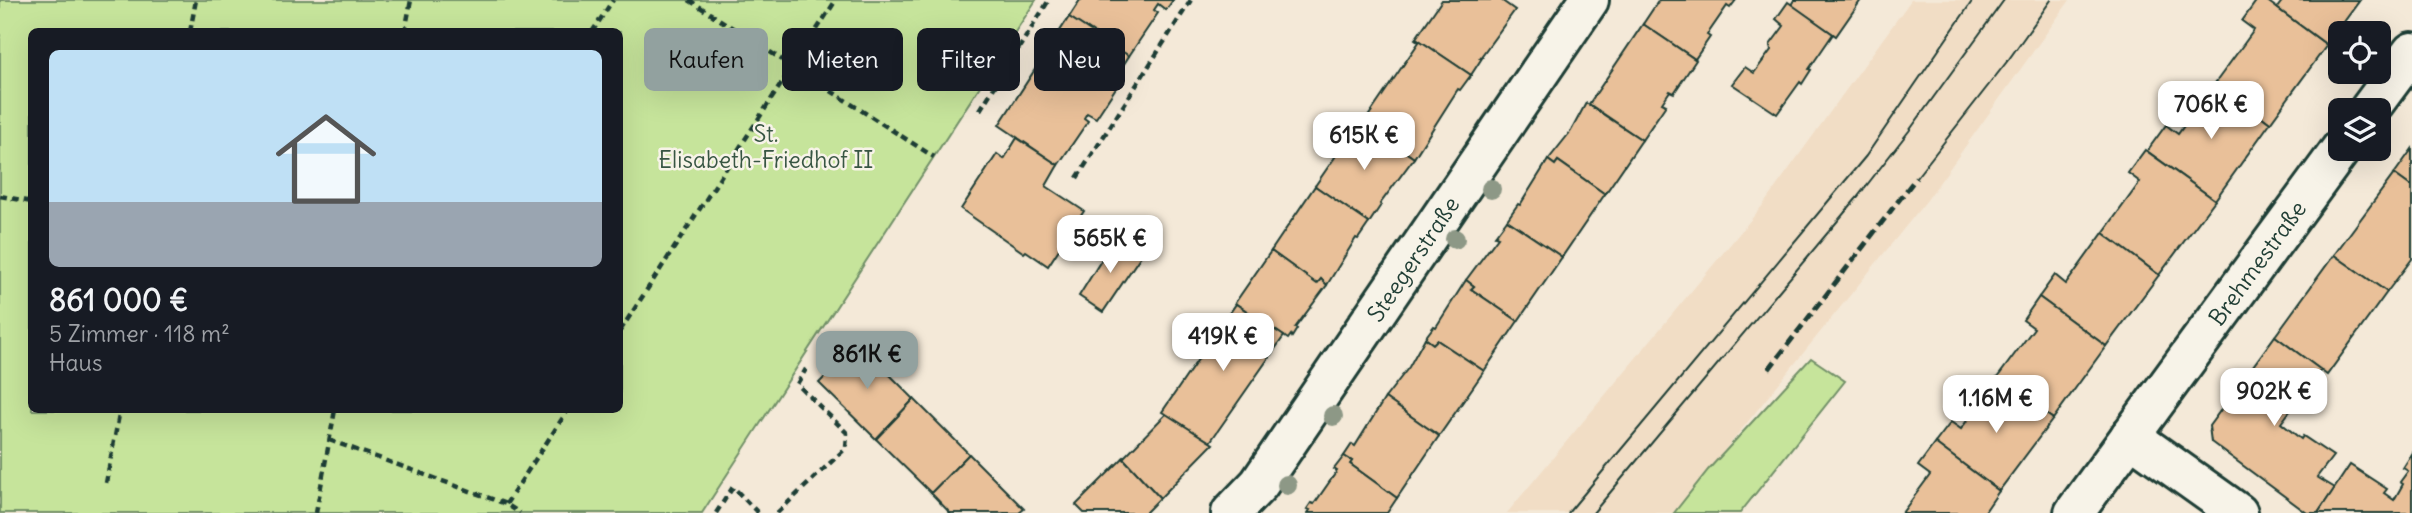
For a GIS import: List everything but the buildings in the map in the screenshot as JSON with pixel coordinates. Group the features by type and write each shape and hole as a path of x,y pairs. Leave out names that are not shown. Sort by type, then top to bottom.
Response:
{"street":[{"name":"Steegerstraße","path":"1231,513 1259,484 1589,0"},
{"path":"2379,98 2412,52"},
{"name":"Brehmestraße","path":"2074,513 2332,161"},
{"path":"2130,436 2238,513"}],"path":[{"path":"191,28 196,0"},
{"path":"406,28 411,0"},
{"path":"594,28 612,0"},
{"path":"690,0 782,60"},
{"path":"818,28 836,0"},
{"path":"980,110 1049,0"},
{"path":"1077,178 1191,0"},
{"path":"623,326 782,82"},
{"path":"830,91 934,157"},
{"path":"0,196 28,201"},
{"path":"777,513 846,448 847,433 797,384 806,369"},
{"path":"106,483 119,413"},
{"path":"316,513 334,413"},
{"path":"506,504 566,413"},
{"path":"329,440 506,504 520,513"},
{"path":"716,513 733,487 758,513"}],"shaded area":[{"path":"1911,0 2070,0 1927,200 1674,513 1507,513 1763,205"}],"green space":[{"name":"St. Elisabeth-Friedhof II","path":"0,0 1036,0 1018,28 917,28 917,91 977,91 702,513 0,513"},
{"path":"1811,358 1845,381 1740,513 1674,513 1708,470"}],"tram line":[{"path":"1568,513 1866,156 1973,0"},
{"path":"1593,513 1856,199 2004,0"},
{"path":"1916,178 2009,59 2051,0"}],"railway":[{"path":"1769,369 1916,178"}]}
